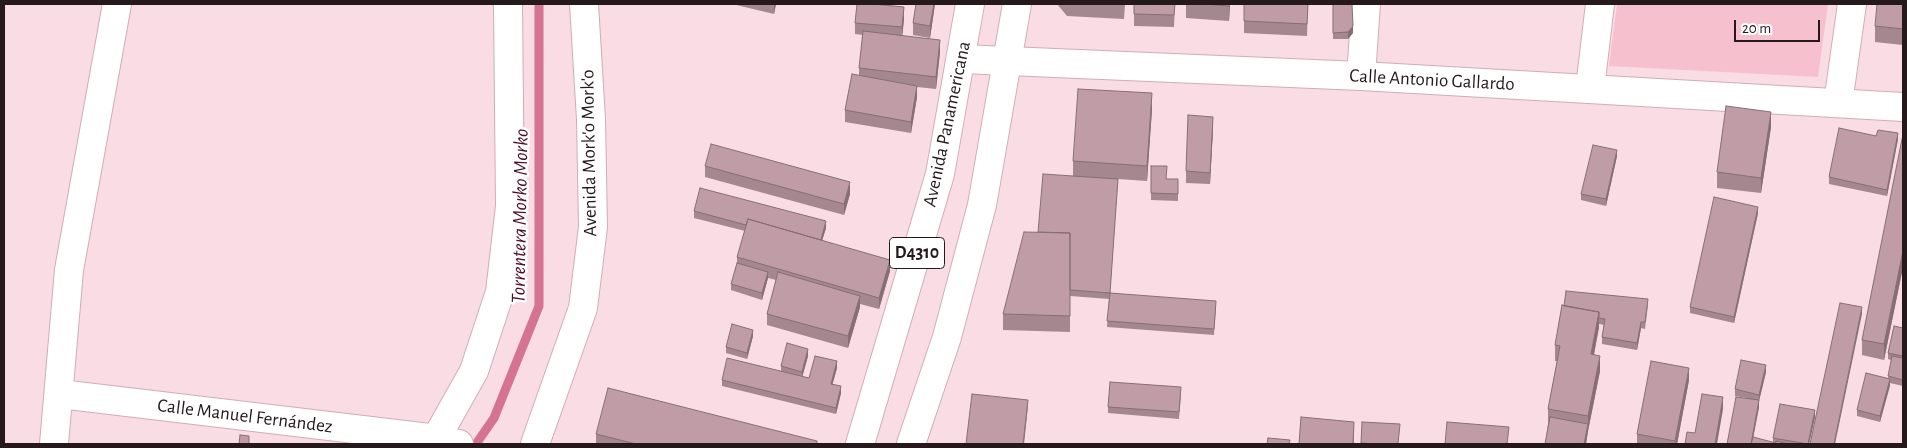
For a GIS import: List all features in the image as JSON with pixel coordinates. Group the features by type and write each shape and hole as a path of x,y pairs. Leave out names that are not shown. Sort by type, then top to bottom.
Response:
{"street":[{"path":"54,444 60,394 69,270 117,4"},
{"path":"443,442 474,371 500,292 510,206 508,4"},
{"name":"Avenida Mork'o Mork'o","path":"535,444 582,308 593,227 591,119 584,4"},
{"name":"Avenida Panamericana","path":"860,444 940,174 970,4"},
{"name":"D4310","path":"911,444 947,337 980,214 1017,4"},
{"path":"1361,76 1366,4"},
{"path":"1590,88 1600,4"},
{"path":"1838,103 1852,4"},
{"name":"Calle Antonio Gallardo","path":"961,59 1361,76 1903,107"},
{"name":"Calle Manuel Fernández","path":"60,394 443,442"}],"shaded area":[{"path":"1617,4 1828,4 1818,77 1609,66"}],"building":[{"path":"857,4 904,7 902,27 855,23"},
{"path":"916,4 934,4 930,26 913,23"},
{"path":"1134,4 1175,4 1174,15 1134,14"},
{"path":"1203,4 1229,4 1229,6"},
{"path":"1244,4 1308,4 1307,24 1244,21"},
{"path":"1333,4 1352,4 1353,26 1348,32 1333,33"},
{"path":"1877,4 1903,4 1903,29 1875,26"},
{"path":"863,31 940,40 936,77 859,68"},
{"path":"852,74 917,86 911,122 845,110"},
{"path":"1078,89 1152,93 1147,166 1073,161"},
{"path":"1726,106 1771,112 1761,178 1717,172"},
{"path":"1188,115 1213,117 1210,173 1186,171"},
{"path":"1839,128 1876,136 1878,130 1898,133 1887,190 1829,177"},
{"path":"1902,139 1903,251 1884,344 1862,340"},
{"path":"711,144 850,182 844,204 705,166"},
{"path":"1593,145 1617,150 1606,199 1581,194"},
{"path":"1151,166 1167,166 1166,179 1178,179 1178,194 1151,193"},
{"path":"1043,174 1118,179 1110,293 1070,290 1070,233 1038,232"},
{"path":"700,188 826,221 821,240 748,219 746,225 694,211"},
{"path":"1714,197 1758,207 1734,317 1690,307"},
{"path":"748,219 890,260 879,298 737,257"},
{"path":"1024,232 1070,233 1070,316 1003,314"},
{"path":"737,263 768,272 762,293 731,284"},
{"path":"778,272 860,296 848,336 767,314"},
{"path":"1566,291 1648,299 1645,322 1641,322 1637,343 1602,337 1605,319 1599,318 1599,312 1564,306"},
{"path":"1110,293 1216,301 1214,329 1107,321"},
{"path":"1840,303 1862,307 1834,444 1810,444"},
{"path":"1562,305 1599,312 1591,354 1600,356 1588,416 1548,409 1560,346 1555,345"},
{"path":"732,324 753,330 747,353 726,347"},
{"path":"1894,326 1903,328 1903,356 1888,353"},
{"path":"787,343 808,349 802,372 781,366"},
{"path":"815,356 837,361 831,384 841,386 836,408 722,380 727,358 809,378"},
{"path":"1892,356 1903,358 1903,380 1888,376"},
{"path":"1741,360 1766,365 1759,395 1735,389"},
{"path":"1651,361 1689,368 1675,441 1637,434"},
{"path":"1866,373 1890,379 1880,416 1857,410"},
{"path":"1110,382 1181,387 1179,412 1108,407"},
{"path":"608,388 817,441 817,444 636,444 596,434"},
{"path":"972,394 1028,400 1023,444 966,444"},
{"path":"1702,394 1723,397 1715,444 1685,444 1687,432 1695,433"},
{"path":"1736,397 1759,400 1751,444 1727,444"},
{"path":"1780,404 1815,410 1808,444 1773,438"},
{"path":"1301,417 1354,422 1353,444 1299,444"},
{"path":"1550,417 1588,424 1584,444 1545,444"},
{"path":"1362,422 1400,424 1398,444 1361,443"},
{"path":"1447,422 1509,427 1507,444 1445,444"},
{"path":"240,435 249,436 249,444 239,444"},
{"path":"1753,437 1776,443 1776,441 1788,444 1751,444"},
{"path":"1268,438 1290,440 1289,444 1267,444"}],"waterway":[{"name":"Torrentera Morko Morko","path":"476,444 494,418 539,306 539,4"}]}
